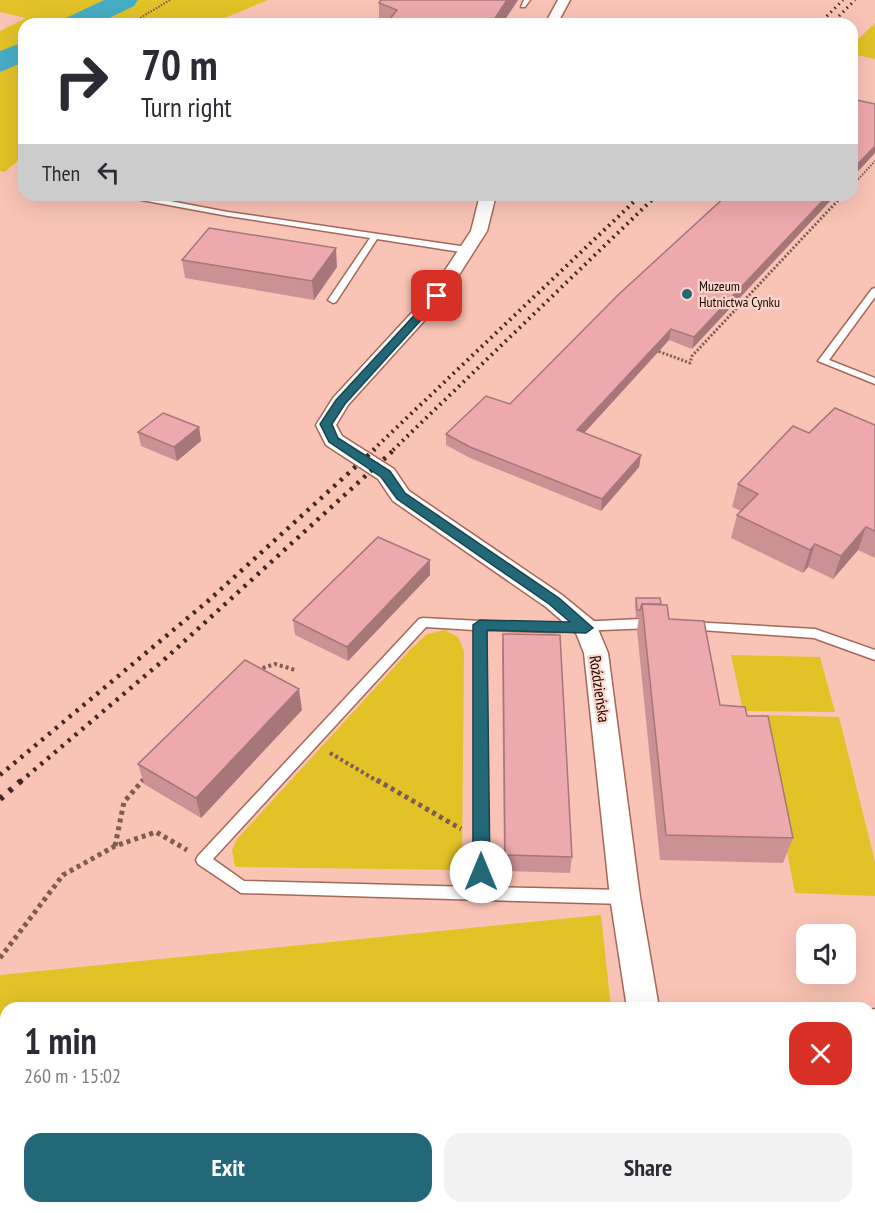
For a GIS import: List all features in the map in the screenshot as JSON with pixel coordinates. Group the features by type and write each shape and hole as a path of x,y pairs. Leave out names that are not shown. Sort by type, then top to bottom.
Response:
{"street":[{"path":"554,18 564,0"},
{"name":"Roździeńska","path":"486,201 479,231 437,296 340,402 326,424 333,440 386,474 401,496 554,601 586,628 596,653 625,897 642,1002"}],"lane":[{"path":"158,201 228,214 467,250"},
{"path":"333,300 375,236"},
{"path":"875,291 823,361 875,381"},
{"path":"625,897 241,887 203,860 423,622 586,628 621,623 816,634 875,655"},
{"path":"480,625 482,893"}],"path":[{"path":"140,18 171,0"},
{"path":"858,179 875,161"},
{"path":"650,348 690,363 692,356 837,201"},
{"path":"253,671 275,664 295,670"},
{"path":"324,750 466,832"},
{"path":"115,846 124,802 146,777"},
{"path":"0,958 63,875 115,846 156,832 203,860"}],"shaded area":[{"path":"0,0 114,0 78,18 26,18 0,12"},
{"path":"138,0 268,0 224,18 102,18"},
{"path":"18,22 18,48 0,56 0,31"},
{"path":"875,23 875,59 858,55 858,39"},
{"path":"18,60 18,160 5,172 0,171 0,69"},
{"path":"445,630 458,637 464,651 462,870 235,867 232,850 237,839 409,651 427,634"},
{"path":"731,655 820,657 835,712 743,711"},
{"path":"761,715 839,717 875,862 875,896 795,893"},
{"path":"601,915 610,1002 0,1002 0,975"}],"building":[{"path":"381,0 507,0 495,18 391,18 397,10 379,3"},
{"path":"858,100 875,104 875,146 858,164"},
{"path":"720,201 822,201 694,337 671,329 577,430 641,455 602,499 470,447 446,434 486,396 510,404 618,295"},
{"path":"209,228 336,248 312,281 182,260"},
{"path":"835,408 875,425 875,531 866,527 841,556 815,544 810,550 737,515 758,494 738,484 793,426 809,433"},
{"path":"163,413 199,427 174,447 138,432"},
{"path":"378,537 430,560 347,647 293,620"},
{"path":"636,598 660,598 661,604 642,604 640,610 637,610"},
{"path":"642,604 667,605 669,619 704,621 720,705 745,707 747,716 768,716 793,838 666,835"},
{"path":"503,634 560,635 572,857 505,855"},
{"path":"245,660 299,689 196,798 138,764"}],"waterway":[{"path":"88,18 125,0"},
{"path":"0,63 18,53"}],"railway":[{"path":"825,18 843,0"},
{"path":"839,16 855,0"},
{"path":"373,450 635,201"},
{"path":"393,450 651,201"},
{"path":"0,775 208,601 375,449"},
{"path":"20,782 166,658 395,449"},
{"path":"0,799 22,780"}],"place":[{"name":"Muzeum Hutnictwa Cynku","path":"687,294"}],"route":[{"path":"437,296 340,402 326,424 333,440 386,474 401,496 554,601 586,628 480,625 481,872"}]}
